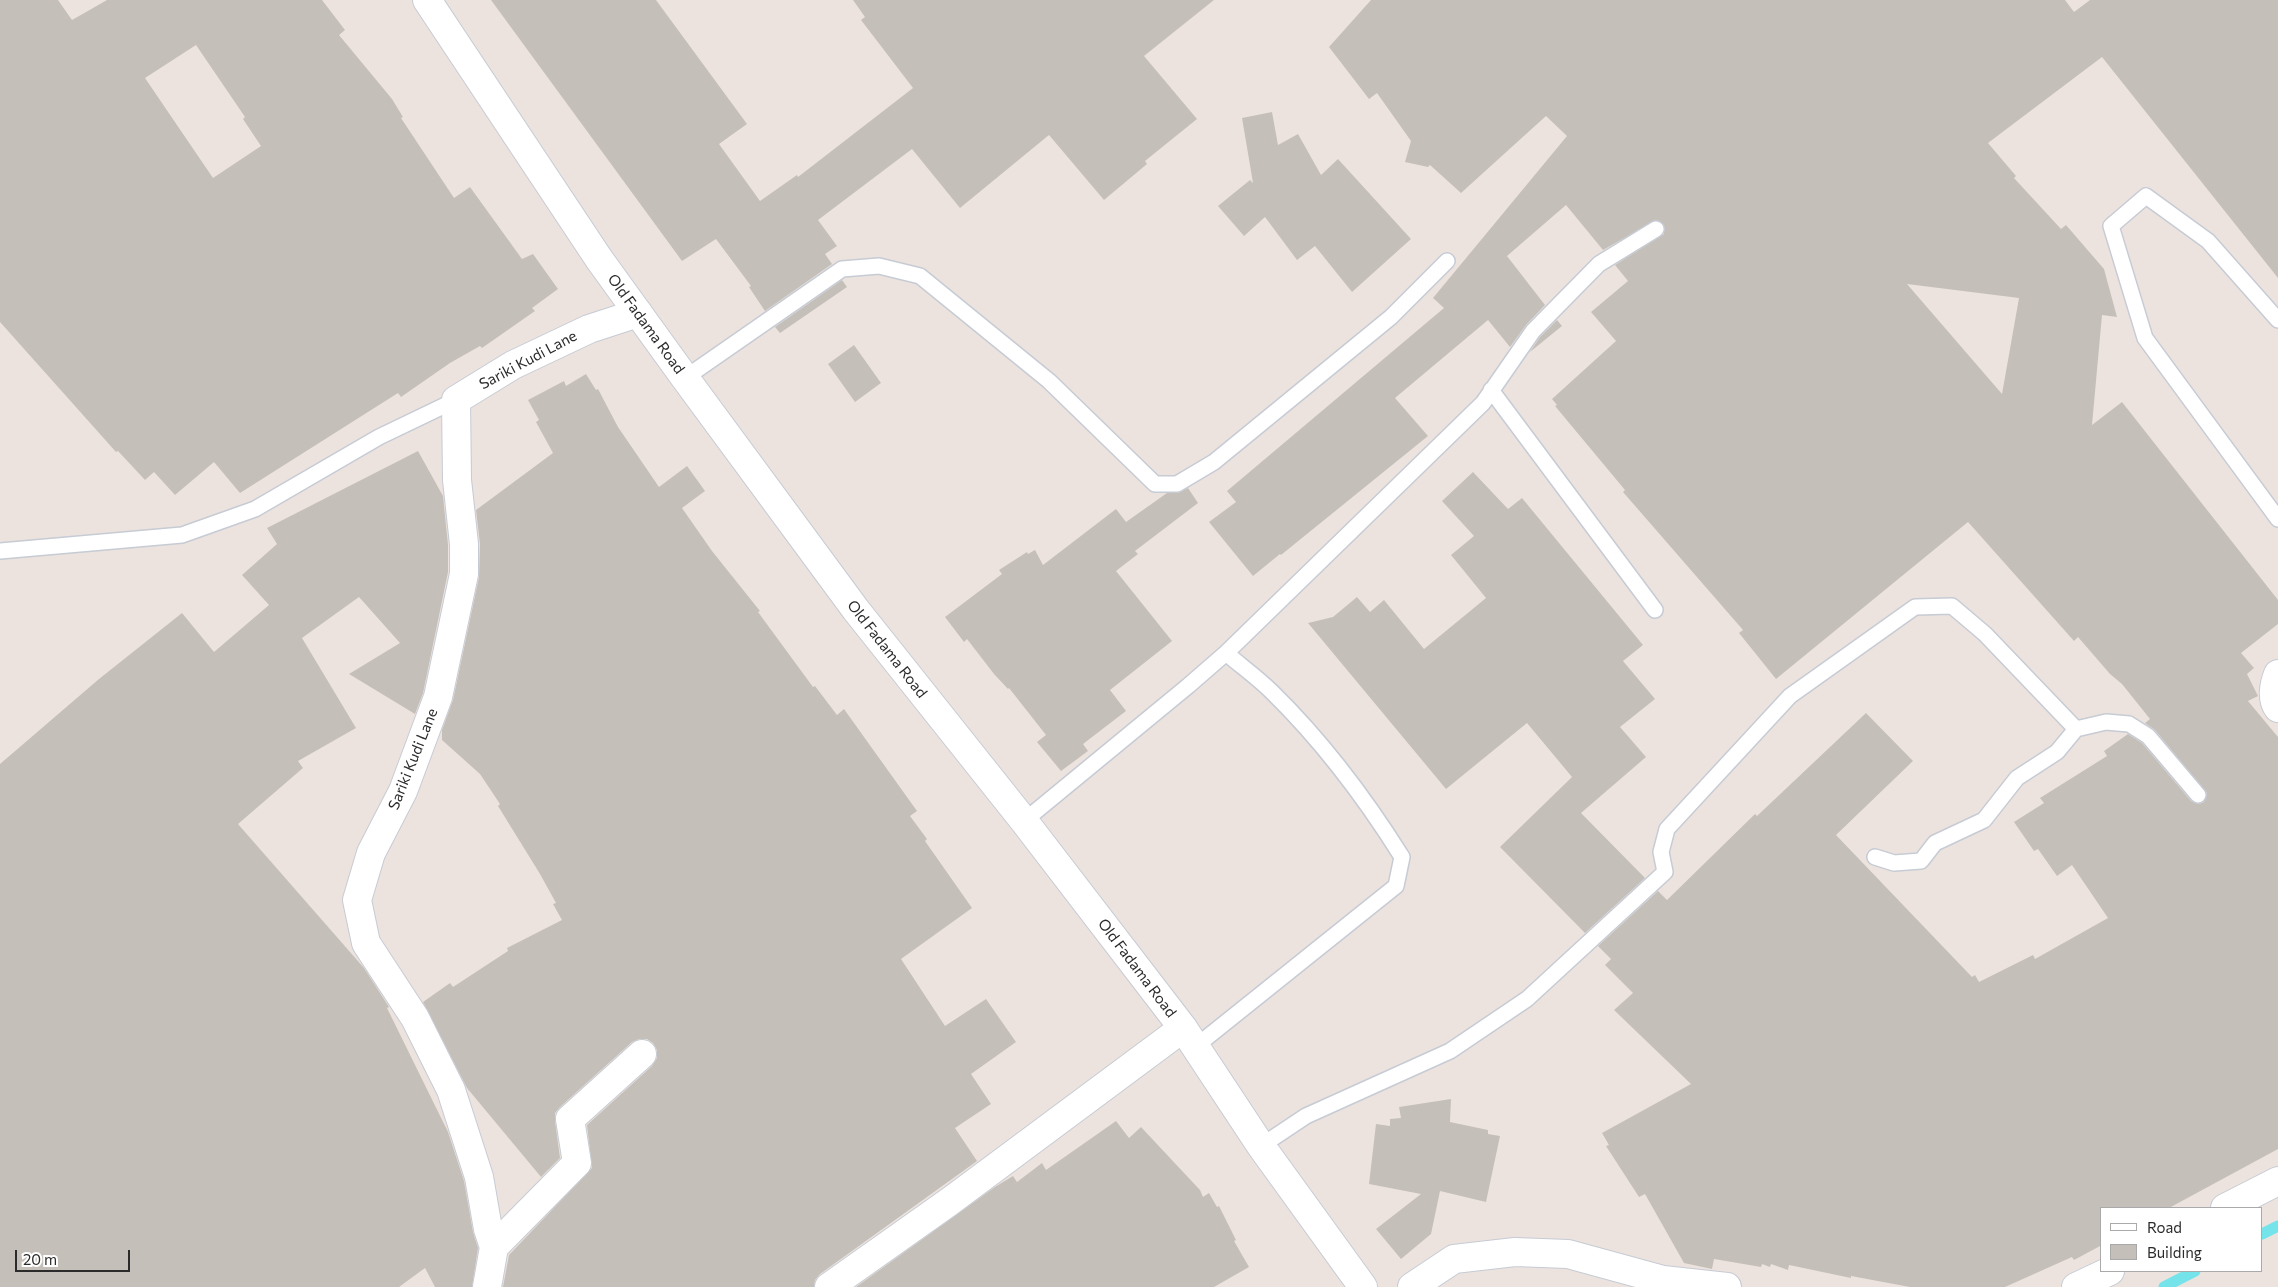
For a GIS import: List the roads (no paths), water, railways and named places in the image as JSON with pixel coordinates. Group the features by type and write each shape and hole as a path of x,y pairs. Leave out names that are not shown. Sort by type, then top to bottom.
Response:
{"street":[{"name":"Old Fadama Road","path":"427,0 599,259 685,378 856,610 1024,821 1189,1038 1261,1146 1363,1287"},
{"name":"Sariki Kudi Lane","path":"487,1287 494,1247 488,1230 480,1177 451,1090 415,1018 366,943 357,900 371,853 403,791 438,697 464,574 464,544 457,480 456,400 513,365 589,329 638,313"},
{"path":"2278,674 2274,683 2275,704 2278,708"},
{"path":"829,1287 949,1202 1189,1038"},
{"path":"494,1247 577,1163 570,1119 642,1054"},
{"path":"2227,1207 2278,1181"},
{"path":"1412,1287 1454,1259 1515,1252 1568,1254 1663,1280 1728,1287"},
{"path":"2076,1287 2108,1272"}],"lane":[{"path":"2278,320 2208,241 2146,196 2111,226 2145,338 2278,520"},
{"path":"1024,821 1226,653 1483,403 1533,331 1599,264 1656,229"},
{"path":"685,378 842,269 879,266 920,276 1049,380 1155,484 1176,484 1214,462 1391,318 1446,261"},
{"path":"1491,390 1655,610"},
{"path":"0,551 182,535 255,509 379,437 456,400"},
{"path":"1261,1146 1306,1116 1450,1051 1527,999 1665,872 1660,852 1667,829 1790,696 1915,607 1952,606 1985,634 2076,729"},
{"path":"1189,1038 1396,886 1402,858 1377,816 1315,738 1272,692 1226,653"},
{"path":"1875,858 1894,863 1921,861 1935,843 1984,820 2017,778 2056,752 2076,729 2106,722 2130,724 2148,736 2198,795"}],"waterway":[{"path":"2263,1234 2278,1226"},
{"path":"2164,1287 2193,1272"}]}
